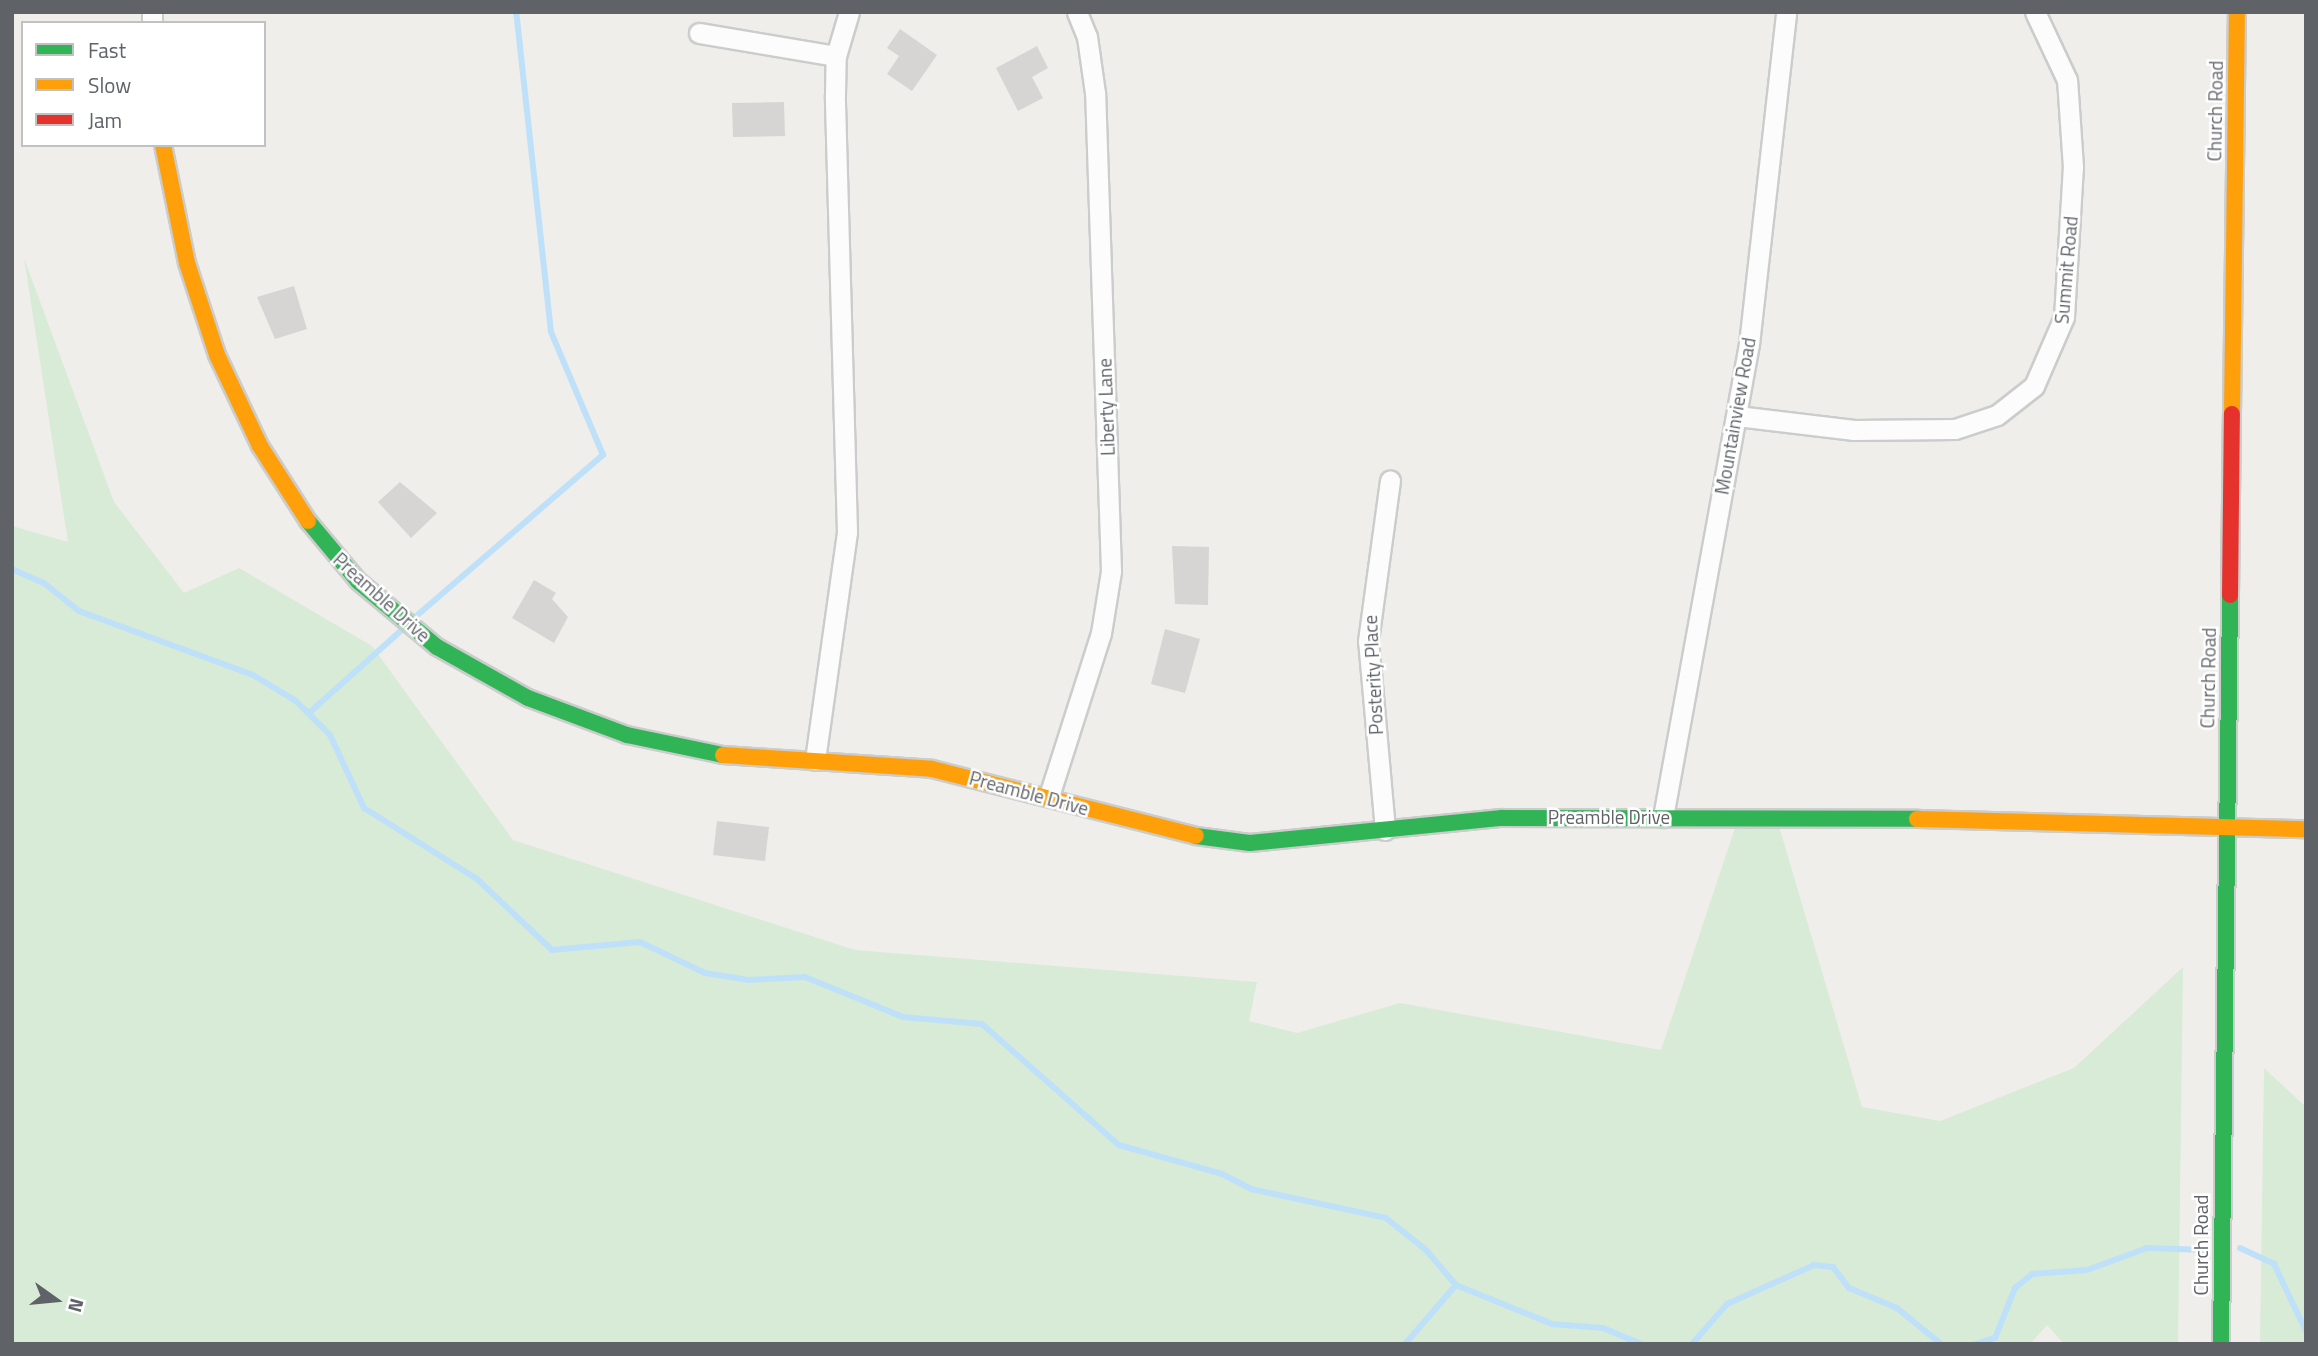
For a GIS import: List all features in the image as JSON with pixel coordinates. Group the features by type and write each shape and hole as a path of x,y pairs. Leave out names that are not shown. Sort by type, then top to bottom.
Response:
{"street":[{"path":"815,760 847,532 836,56 849,12"},
{"name":"Liberty Lane","path":"1049,796 1101,633 1111,572 1095,93 1087,37 1077,12"},
{"name":"Mountainview Road","path":"1662,817 1737,415 1786,12"},
{"name":"Summit Road","path":"1737,415 1854,430 1955,429 1997,415 2034,386 2064,317 2073,167 2067,80 2035,12"},
{"name":"Church Road","path":"2221,1344 2237,12"},
{"path":"699,33 836,56"},
{"name":"Preamble Drive","path":"163,147 187,263 231,386 295,504 358,581 466,665 561,712 695,751 932,769 1227,841 1306,842 1482,819 1662,817 2228,825 2306,829"},
{"name":"Posterity Place","path":"1385,830 1368,641 1390,480"}],"green space":[{"path":"24,258 114,502 184,593 239,568 372,646 513,840 855,950 1257,982 1249,1021 1297,1033 1400,1003 1661,1050 1737,822 1778,823 1862,1107 1940,1121 2074,1068 2183,967 2178,1344 2064,1344 2047,1325 2030,1344 12,1344 12,526 68,542"},
{"path":"2264,1068 2306,1107 2306,1344 2260,1344"}],"building":[{"path":"900,29 937,55 912,91 887,74 899,56 887,48"},
{"path":"1037,46 1048,68 1032,77 1043,98 1018,111 996,68"},
{"path":"784,102 785,136 733,137 732,103"},
{"path":"294,286 307,329 275,339 257,297"},
{"path":"400,482 437,513 411,538 378,502"},
{"path":"1172,546 1209,547 1208,605 1175,604"},
{"path":"534,580 556,593 552,599 568,617 554,643 512,618"},
{"path":"1165,629 1200,639 1185,693 1151,684"},
{"path":"717,821 769,827 765,861 713,855"}],"waterway":[{"path":"414,618 603,455 551,332 516,12"},
{"path":"12,569 44,583 79,611 253,675 296,701 330,735 364,808 477,879 552,950 640,942 705,973 748,980 805,977 903,1017 982,1024 1119,1145 1222,1174 1251,1189 1386,1218 1426,1250 1456,1285 1552,1324 1603,1328 1641,1344"},
{"path":"309,713 404,628"},
{"path":"1975,1344 1995,1338 2015,1288 2032,1274 2087,1270 2147,1248 2206,1250"},
{"path":"2240,1248 2274,1264 2306,1331"},
{"path":"1692,1344 1727,1304 1814,1265 1833,1267 1849,1288 1897,1308 1941,1344"},
{"path":"1405,1344 1456,1285"}],"traffic: fast":[{"path":"308,521 358,581 437,647 528,698 627,735 723,755"},
{"path":"2221,1344 2230,595"},
{"path":"1196,836 1250,843 1502,818 1917,819"}],"traffic: slow":[{"path":"2232,414 2237,12"},
{"path":"163,147 187,263 217,355 260,446 308,521"},
{"path":"723,755 932,769 1196,836"},
{"path":"1917,819 2306,829"}],"traffic: jam":[{"path":"2230,595 2232,414"}]}
